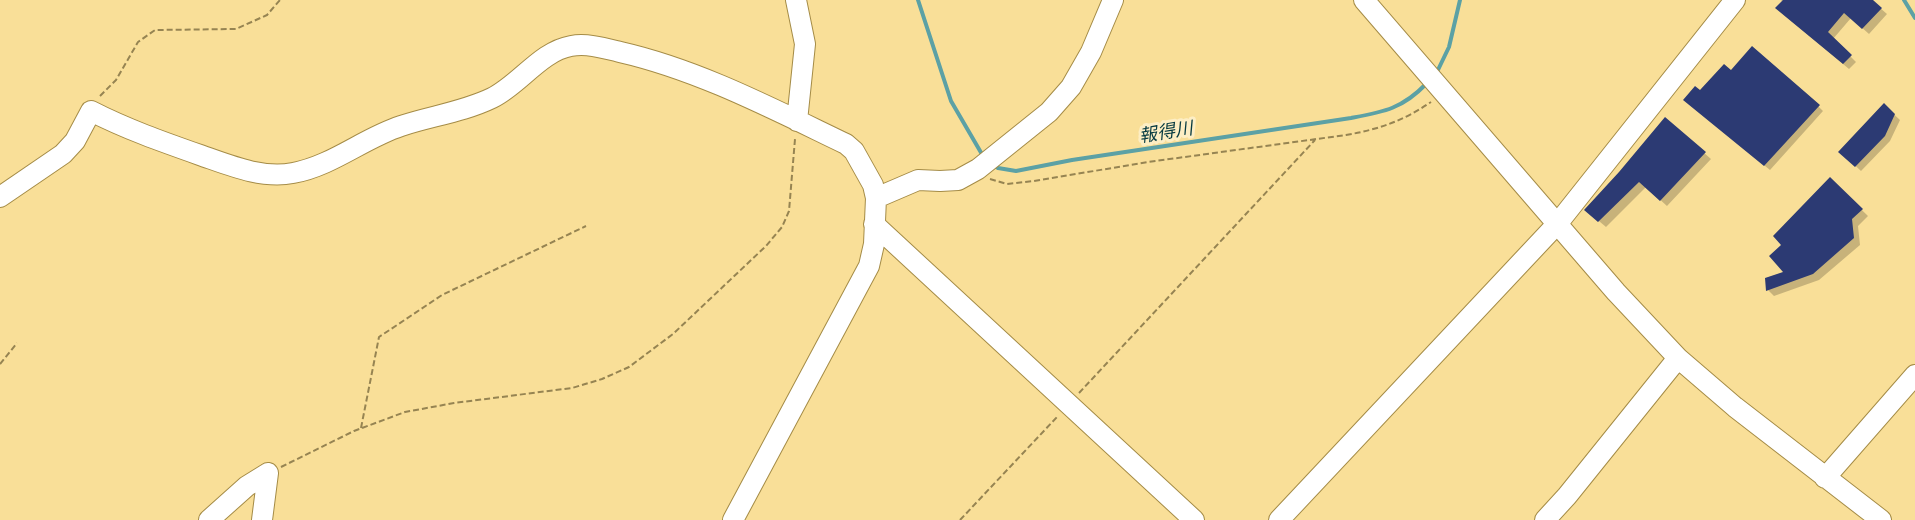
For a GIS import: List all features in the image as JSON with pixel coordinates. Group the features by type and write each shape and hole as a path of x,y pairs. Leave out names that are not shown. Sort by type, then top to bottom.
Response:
{"street":[{"path":"796,0 805,44 797,121"},
{"path":"876,198 918,180 958,180 1009,146 1049,112 1071,87 1090,52 1113,0"},
{"path":"1364,0 1616,292 1678,358 1735,407 1881,520"},
{"path":"1279,520 1558,223 1735,0"},
{"path":"0,197 63,154 75,141 91,111 130,130 244,170 277,174 293,173 324,162 400,126 433,118 501,94 553,52 570,46 589,45 691,72 846,144 854,151 873,185 876,198 874,244 869,266 733,520"},
{"path":"874,224 1194,520"},
{"path":"1545,520 1678,358"},
{"path":"1826,478 1915,375"},
{"path":"210,520 247,486 268,473"},
{"path":"262,520 268,473"}],"path":[{"path":"91,111 95,101 116,80 138,42 155,30 236,29 267,15 280,0"},
{"path":"974,171 994,181 1007,184 1148,162 1315,140 1375,130 1397,122 1446,93"},
{"path":"268,473 361,428 405,412 454,403 572,388 602,379 639,360 673,334 766,246 782,227 789,211 797,121"},
{"path":"960,520 1315,140"},
{"path":"361,428 379,337 442,296 586,226"},
{"path":"0,364 17,343"}],"building":[{"path":"1783,0 1873,0 1882,8 1862,29 1844,13 1828,32 1852,55 1843,64 1775,8"},
{"path":"1752,46 1820,105 1764,166 1683,100 1695,86 1700,90 1724,64 1731,70"},
{"path":"1884,103 1895,114 1885,136 1855,167 1838,152"},
{"path":"1665,117 1706,152 1660,201 1639,182 1598,222 1584,210"},
{"path":"1830,177 1863,209 1852,219 1854,238 1813,274 1766,291 1765,278 1783,272 1769,256 1781,245 1773,236"}],"waterway":[{"name":"報得川","path":"918,0 951,101 983,156"},
{"name":"報得川","path":"1436,74 1449,47 1460,0"},
{"name":"報得川","path":"1904,0 1915,18"},
{"name":"報得川","path":"993,165 1016,171 1072,160 1373,114 1409,99 1426,84"}]}
